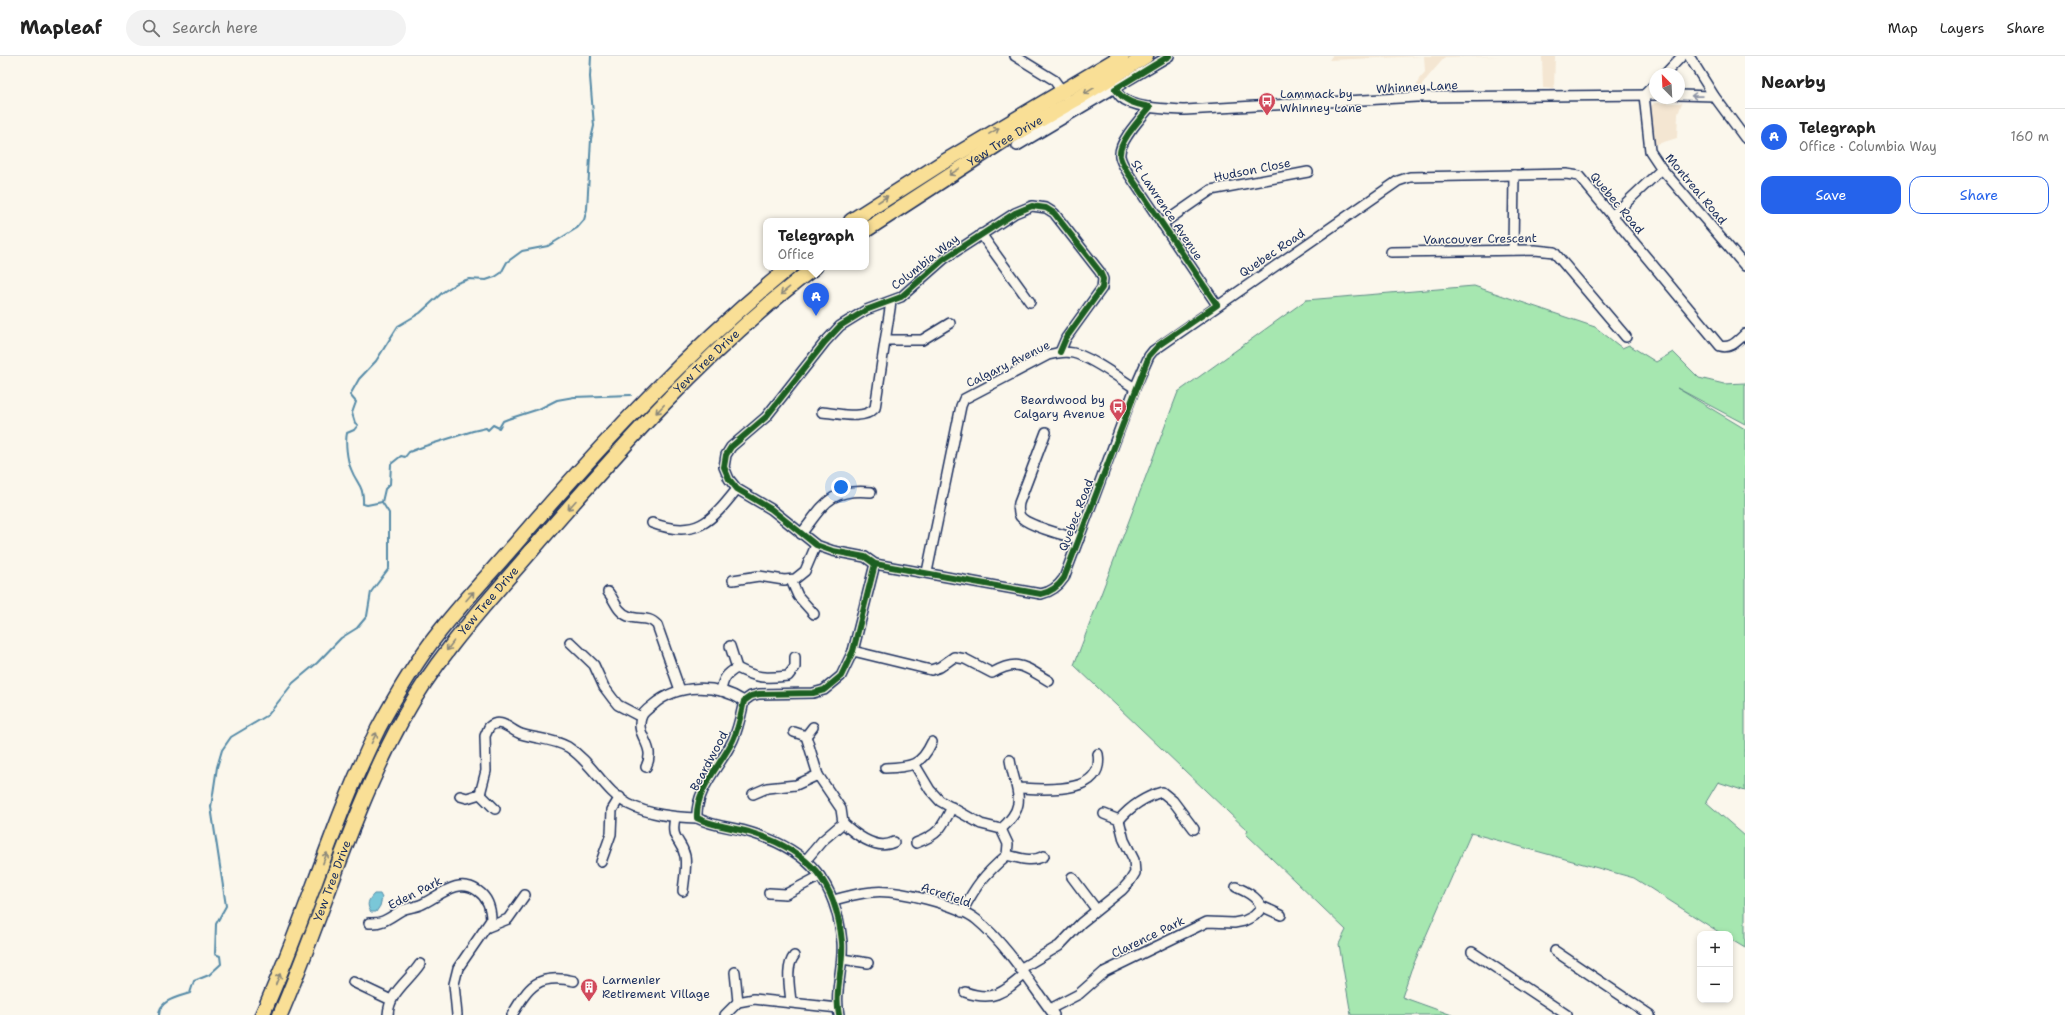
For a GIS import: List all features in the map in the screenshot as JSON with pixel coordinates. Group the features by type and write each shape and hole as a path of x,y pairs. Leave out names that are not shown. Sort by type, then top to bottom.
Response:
{"highway":[{"name":"Yew Tree Drive","path":"1109,78 1122,56"},
{"name":"Yew Tree Drive","path":"856,218 948,159 1067,97 1109,78 1146,56"},
{"name":"Yew Tree Drive","path":"869,228 1003,141 1067,97"},
{"name":"Yew Tree Drive","path":"262,1015 362,763 394,701 422,655 441,630 551,503 615,433 729,319 786,270"},
{"name":"Yew Tree Drive","path":"280,1015 302,965 383,757 412,701 436,665 455,639 624,447 704,364 779,296 811,270"},
{"path":"694,353 704,364"},
{"path":"422,655 436,665"}],"street":[{"path":"1015,56 1054,80 1067,97"},
{"path":"1017,146 1109,78 1169,56"},
{"path":"1671,68 1682,56"},
{"path":"1689,56 1714,96 1745,138"},
{"name":"Whinney Lane","path":"1109,78 1121,97 1129,102 1150,107 1203,110 1417,97 1649,95"},
{"path":"1644,95 1649,90"},
{"name":"Montreal Road","path":"1644,95 1650,151 1662,169 1745,266"},
{"path":"1685,95 1714,96"},
{"name":"St Lawrence Avenue","path":"1150,107 1126,138 1122,146 1120,158 1162,224 1217,305"},
{"path":"1612,216 1662,169"},
{"name":"Hudson Close","path":"1162,224 1211,190 1308,172"},
{"name":"Quebec Road","path":"875,564 927,572 1041,594 1060,585 1079,540 1135,388 1149,356 1153,351 1217,305 1405,178 1566,174 1579,176 1720,346 1726,347 1734,344 1745,334"},
{"path":"1513,250 1514,175"},
{"name":"Columbia Way","path":"875,564 865,557 833,551 816,545 771,509 737,489 729,479 724,467 726,455 731,447 766,417 825,342 840,326 866,310 891,302 901,297 944,259 1022,209 1032,206 1046,208 1058,216 1100,272 1103,279 1102,288 1066,338 1060,352"},
{"path":"981,234 1030,302"},
{"name":"Vancouver Crescent","path":"1391,252 1513,250 1554,252 1626,337"},
{"path":"822,412 863,415 871,413 875,408 891,302"},
{"path":"886,340 922,340 950,323"},
{"name":"Calgary Avenue","path":"927,572 961,406 964,399 1048,355 1060,352 1073,353 1085,358 1135,388"},
{"path":"1046,432 1019,503 1018,510 1023,519 1030,523 1079,540"},
{"path":"652,523 668,529 698,526 715,516 737,489"},
{"path":"801,534 826,501 834,496 857,491 871,492"},
{"path":"732,580 759,576 791,580 805,571 816,545"},
{"path":"646,767 649,760 650,750 640,726 641,717 656,702 680,690 705,689 721,691 744,701 751,696 759,694 813,693 824,690 841,676 853,651 875,564"},
{"path":"791,580 793,588 814,614"},
{"path":"608,592 618,609 628,616 646,618 652,620 657,625 680,690"},
{"path":"570,642 594,665 604,687 612,699 618,705 641,717"},
{"path":"730,646 737,668 753,676 762,678 788,676 795,667 795,657"},
{"path":"853,651 931,670 940,667 954,657 965,659 992,673 1008,665 1021,665 1050,681"},
{"path":"721,691 723,681 728,674 737,668"},
{"name":"Beardwood","path":"697,818 696,810 711,776 733,741 739,727 744,701"},
{"path":"495,809 484,800 480,794 486,771 485,736 488,727 499,723 509,726 521,734 567,747 586,762 620,797 640,809 675,818 697,818 705,822 753,833 783,845 806,860 829,888 840,929 842,959 838,1012 791,1002 754,999 738,1002 725,1015"},
{"path":"806,736 813,727"},
{"path":"794,732 806,736"},
{"path":"806,736 818,775 841,809 843,823 875,844 883,845 894,842"},
{"path":"885,768 915,765 922,760 932,742"},
{"path":"1018,788 1061,789 1081,784 1090,779 1097,769 1099,762 1098,754"},
{"path":"1001,829 1009,821 1019,806 1018,788 1013,776 1010,760"},
{"path":"915,765 930,790 940,801 981,824 1001,829"},
{"path":"753,794 767,788 796,785 818,775"},
{"path":"964,992 986,998 1004,991 1022,972 1059,946 1096,909 1122,890 1135,873 1134,860 1124,840 1120,820 1128,808 1152,795 1162,792 1173,801 1194,829"},
{"path":"460,796 467,798 480,794"},
{"path":"600,862 611,834 612,810 620,797"},
{"path":"916,843 938,832 944,824 952,807"},
{"path":"1104,814 1120,820"},
{"path":"675,818 672,829 673,834 684,854 686,864 683,891"},
{"path":"806,860 822,841 843,823"},
{"path":"962,912 976,885 988,871 1007,854 1008,844 1001,829"},
{"path":"1007,854 1027,860 1037,860 1044,856"},
{"path":"769,893 786,894 820,876"},
{"path":"1072,877 1096,909"},
{"name":"Eden Park","path":"369,923 378,924 388,920 403,910 421,904 442,891 460,886 472,887 482,894 488,902 491,920 488,927"},
{"path":"1236,887 1247,891 1261,906 1281,915"},
{"name":"Acrefield","path":"833,900 873,892 889,892 922,898 962,912 976,919 988,930 1052,1012"},
{"path":"457,1015 454,984 458,968 488,927 508,919 525,895"},
{"name":"Clarence Park","path":"1052,1012 1079,994 1104,972 1207,922 1234,923 1254,916 1259,911 1261,906"},
{"path":"1555,951 1650,1015"},
{"path":"1472,952 1567,1015"},
{"path":"791,1002 790,968 791,960 794,956"},
{"path":"842,959 868,963"},
{"path":"388,1015 391,1000 401,985 414,974 420,964"},
{"path":"735,972 738,1002"},
{"path":"512,1015 523,996 533,986 550,978 574,981"},
{"path":"353,982 391,1000"}],"shaded area":[{"path":"1332,56 1424,56 1329,60"},
{"path":"1424,56 1500,56 1445,57 1422,84 1422,91 1415,91 1419,79 1425,72"},
{"path":"1542,56 1555,56 1554,89 1543,88"},
{"path":"1653,104 1682,104 1678,114 1677,138 1654,145 1651,106"}],"green space":[{"path":"1474,286 1595,327 1622,348 1629,345 1656,362 1673,352 1699,378 1724,384 1745,383 1745,424 1677,388 1745,429 1745,791 1718,782 1706,802 1745,836 1745,948 1733,941 1733,931 1717,931 1634,878 1471,833 1411,970 1402,997 1452,1015 1351,1015 1339,944 1346,930 1246,834 1248,831 1074,665 1178,392 1306,300"}],"water":[{"path":"374,894 380,894 382,898 380,906 376,912 371,912 368,903"}],"waterway":[{"path":"382,502 367,505 363,504 361,489 353,474 347,456 347,433 354,430 358,425 355,423 352,413 356,402 350,395 359,379 376,361 398,326 420,313 443,292 457,283 469,279 486,280 495,277 501,273 507,262 522,251 548,246 577,228 584,220 587,209 591,139 594,126 590,77 591,56"},
{"path":"159,1015 162,1006 170,1000 190,993 194,981 209,975 221,964 220,956 215,954 216,924 226,906 211,807 217,767 222,750 231,737 268,715 293,683 317,663 341,638 357,628 367,616 371,592 389,568 389,513 382,502 385,489 390,484 391,464 401,456 405,457 409,452 425,446 473,431 486,428 488,430 493,425 499,428 503,421 539,409 557,400 574,397 631,395"}],"cycle path":[{"path":"1060,352 1066,338 1102,288 1103,279 1100,272 1054,213 1046,208 1032,206 1015,213 944,259 901,297 866,310 840,326 825,342 766,417 731,447 726,455 724,467 729,479 737,489 771,509 816,545 833,551 865,557 875,564 1041,594 1048,592 1057,586 1064,578 1149,356 1159,345 1217,305 1128,173 1120,156 1120,150 1126,137 1150,107 1127,100 1115,89 1169,56"},
{"path":"839,1015 838,988 842,960 842,942 839,921 834,902 826,886 816,872 790,849 772,840 697,818 700,797 710,777 733,740 744,701 751,696 759,694 813,693 824,690 841,676 853,651 875,564"}],"place":[{"name":"Lammack by Whinney Lane","path":"1267,116"},
{"name":"Telegraph","path":"816,316"},
{"name":"Beardwood by Calgary Avenue","path":"1118,422"},
{"name":"Larmenier Retirement Village","path":"589,1002"}]}
